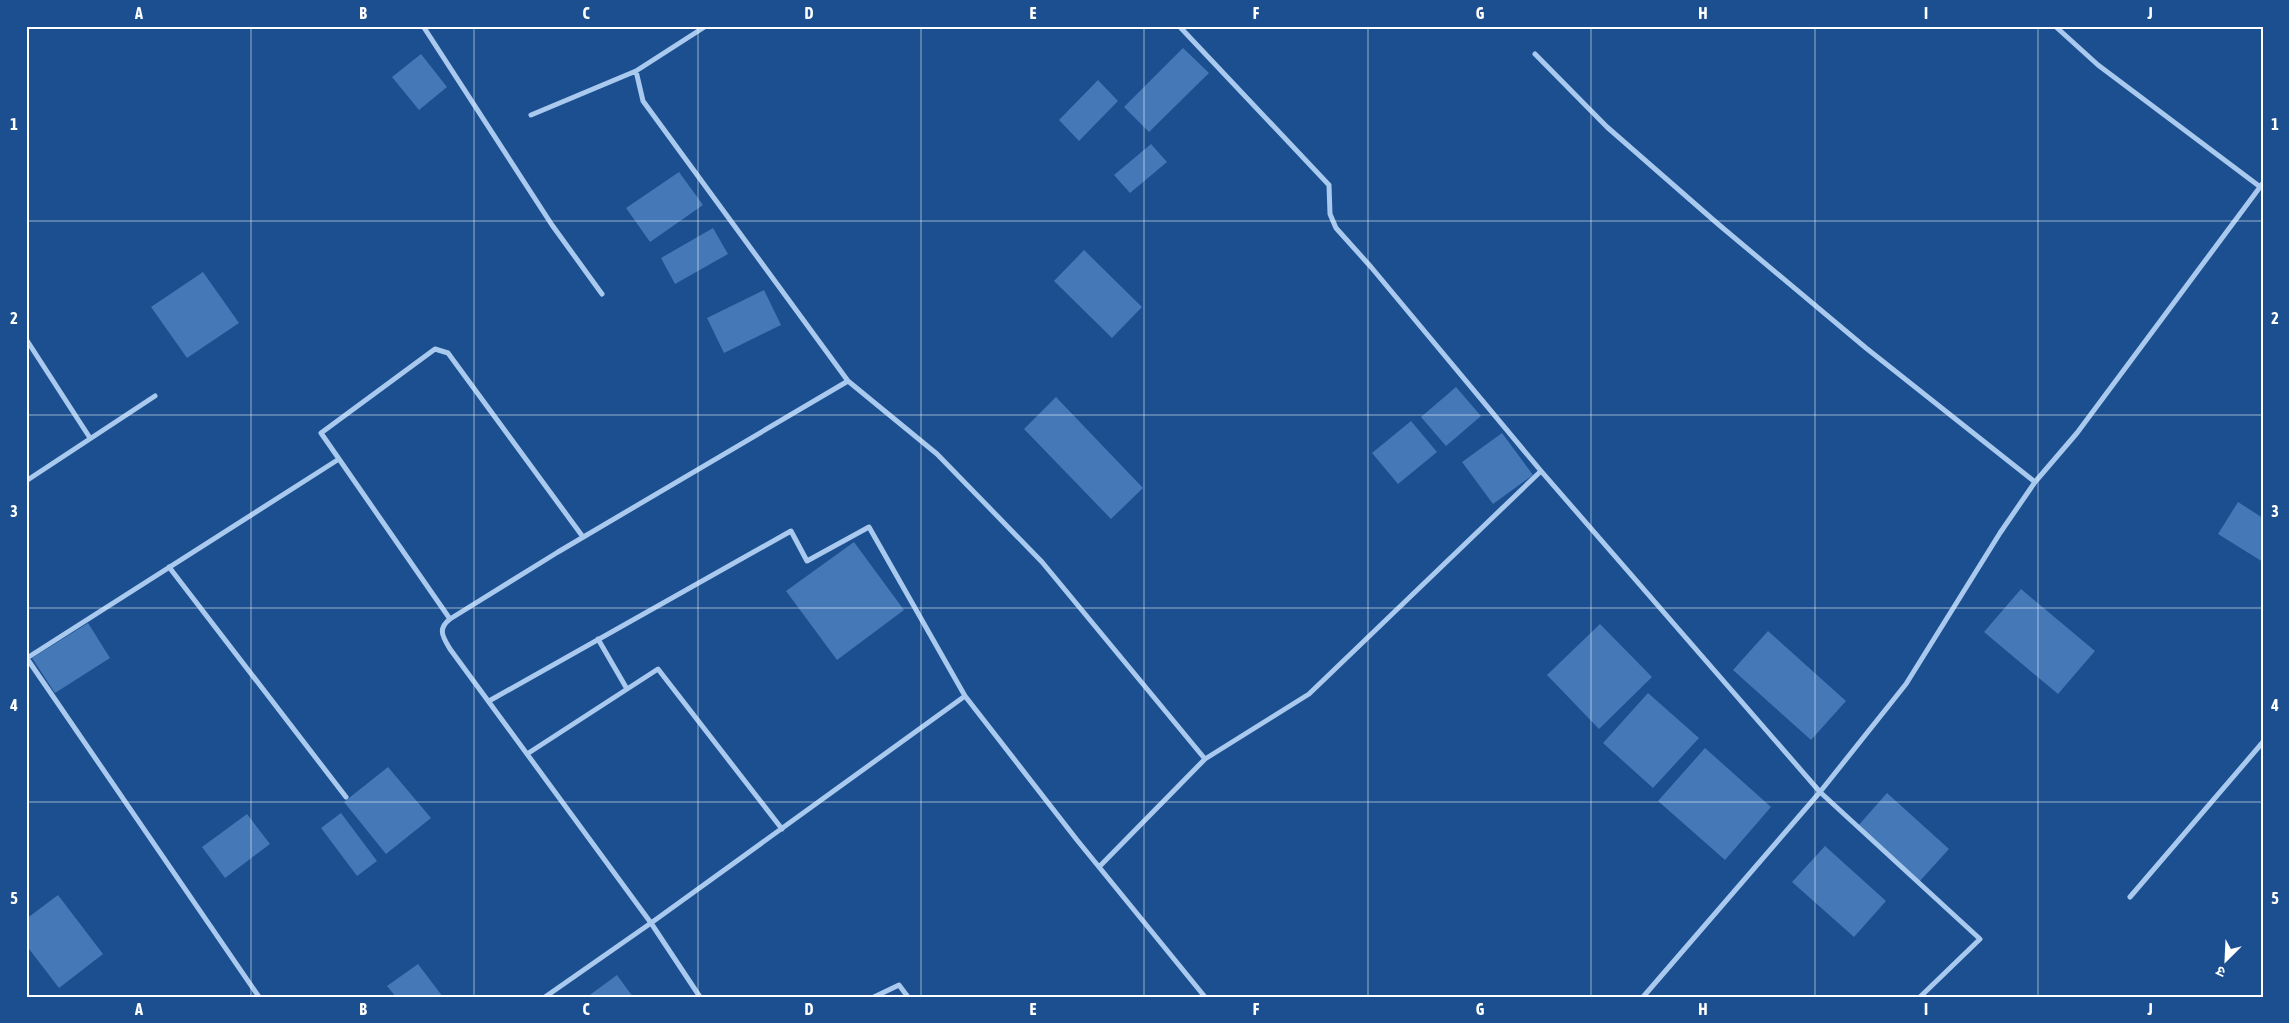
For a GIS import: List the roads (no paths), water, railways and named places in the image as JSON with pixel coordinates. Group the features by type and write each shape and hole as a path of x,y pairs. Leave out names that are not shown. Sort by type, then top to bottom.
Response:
{"street":[{"path":"423,26 552,225 602,294"},
{"path":"531,115 636,71 706,26"},
{"path":"1180,26 1329,185 1330,214 1336,228 1371,267 1541,471 1820,792 1980,939 1920,997"},
{"path":"1643,997 1820,792 1906,684 2000,533 2035,482 2077,433 2261,184 2098,65 2055,26"},
{"path":"1535,54 1607,127 1718,224 1866,348 2035,482"},
{"path":"636,71 643,101 848,381 936,454 1042,562 1205,759"},
{"path":"26,340 90,438"},
{"path":"450,618 321,434 435,349 448,353 584,538"},
{"path":"700,997 651,923 443,637 443,624 450,618 848,381"},
{"path":"26,481 155,396"},
{"path":"259,997 27,658 339,459"},
{"path":"1099,868 1205,759 1309,694 1541,471"},
{"path":"489,701 791,531 807,561 869,527 965,696 1099,868 1204,997"},
{"path":"169,567 346,797"},
{"path":"598,639 627,689"},
{"path":"527,754 658,669 782,829"},
{"path":"545,997 651,923 965,696"},
{"path":"2130,897 2263,742"},
{"path":"874,997 899,985 908,997"}]}
